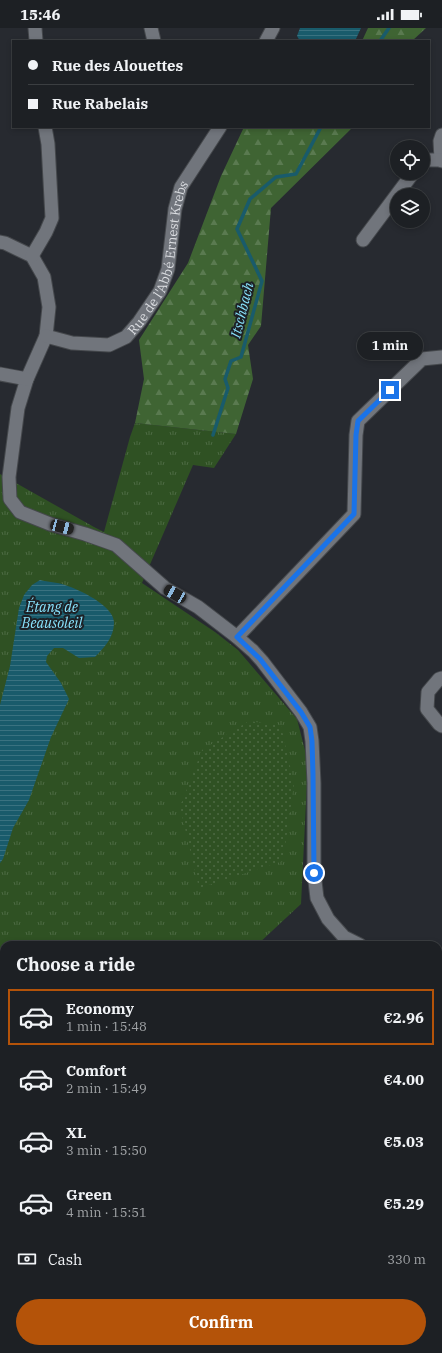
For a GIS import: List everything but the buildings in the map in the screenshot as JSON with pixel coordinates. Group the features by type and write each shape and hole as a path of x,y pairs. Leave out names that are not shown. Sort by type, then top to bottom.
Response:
{"street":[{"path":"35,28 36,40"},
{"path":"151,28 154,40"},
{"path":"267,40 273,28"},
{"path":"32,256 46,232 52,218 48,144 45,128"},
{"name":"Rue de l'Abbé Ernest Krebs","path":"46,336 72,343 108,345 126,337 139,322 160,291 168,269 175,209 181,187 219,128"},
{"path":"430,160 441,160 440,140 442,135"},
{"path":"363,240 408,180"},
{"path":"0,242 32,256 44,277 49,307 46,336 27,379 18,408 9,477 10,499 20,512 50,524 116,545 165,588 198,607 237,637 260,659 301,712 310,727 314,777 314,873 317,898 328,919 344,937 352,941"},
{"path":"237,637 354,514 356,435 358,421 422,358 442,357"},
{"path":"0,374 27,379"},
{"path":"442,678 439,678 428,692 427,709 442,726"}],"green space":[{"path":"368,28 426,28 413,40 362,40"},
{"path":"244,128 352,128 271,208 261,326 248,345 253,379 236,434 135,423 144,379 139,340 188,263 221,176"},
{"path":"135,423 236,434 214,468 193,465 142,583 215,632 238,650 297,719 308,762 301,904 261,941 0,941 0,474 104,532"},
{"path":"249,721 281,726 294,784 283,861 199,888 180,807 202,750"}],"water":[{"path":"300,28 361,28 355,40 299,40 297,36"},
{"name":"Étang de Beausoleil","path":"40,580 65,585 95,599 109,610 113,617 114,628 108,642 95,657 79,658 63,648 54,648 47,656 46,662 61,683 69,699 51,737 29,800 13,828 3,859 0,863 0,705 10,666 19,608 24,595 32,585"}],"waterway":[{"name":"Itschbach","path":"381,40 389,28"},
{"name":"Itschbach","path":"213,435 228,388 225,379 231,361 241,357 262,281 237,229 250,199 276,177 296,174 320,128"}],"route":[{"path":"314,873 313,774 310,727 301,712 260,659 237,637 354,514 356,435 358,421 390,390"}]}
